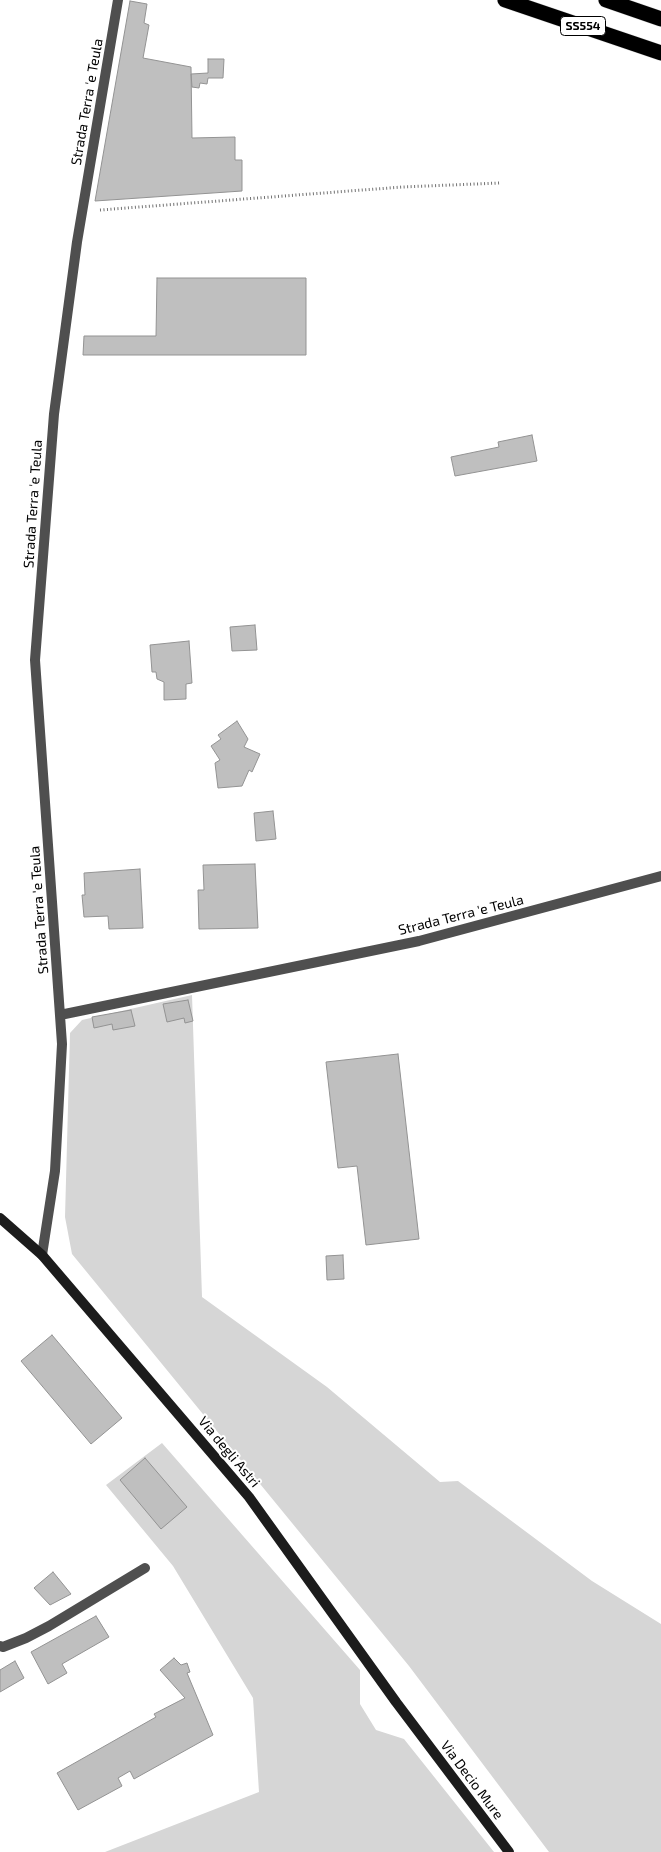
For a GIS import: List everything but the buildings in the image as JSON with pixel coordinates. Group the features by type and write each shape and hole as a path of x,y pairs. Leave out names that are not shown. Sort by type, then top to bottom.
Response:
{"highway":[{"name":"SS554","path":"505,0 661,53"},
{"name":"SS554","path":"606,0 661,19"}],"street":[{"name":"Strada Terra 'e Teula","path":"42,1255 56,1171 62,1044 35,660 54,414 82,211 118,0"},
{"name":"Strada Terra 'e Teula","path":"60,1014 419,941 661,876"},
{"name":"Via degli Astri","path":"0,1218 42,1255 249,1497 412,1724"},
{"path":"0,1646 20,1640 49,1626 145,1568"},
{"name":"Via Decio Mure","path":"412,1724 509,1852"}],"path":[{"path":"82,211 402,187 500,183"}],"shaded area":[{"path":"192,995 202,1297 327,1387 440,1482 458,1481 592,1581 661,1624 661,1852 549,1852 409,1666 72,1254 65,1217 70,1033 82,1020"},
{"path":"162,1443 360,1670 360,1704 376,1730 404,1739 494,1852 105,1852 259,1792 253,1698 173,1566 106,1485"}]}
